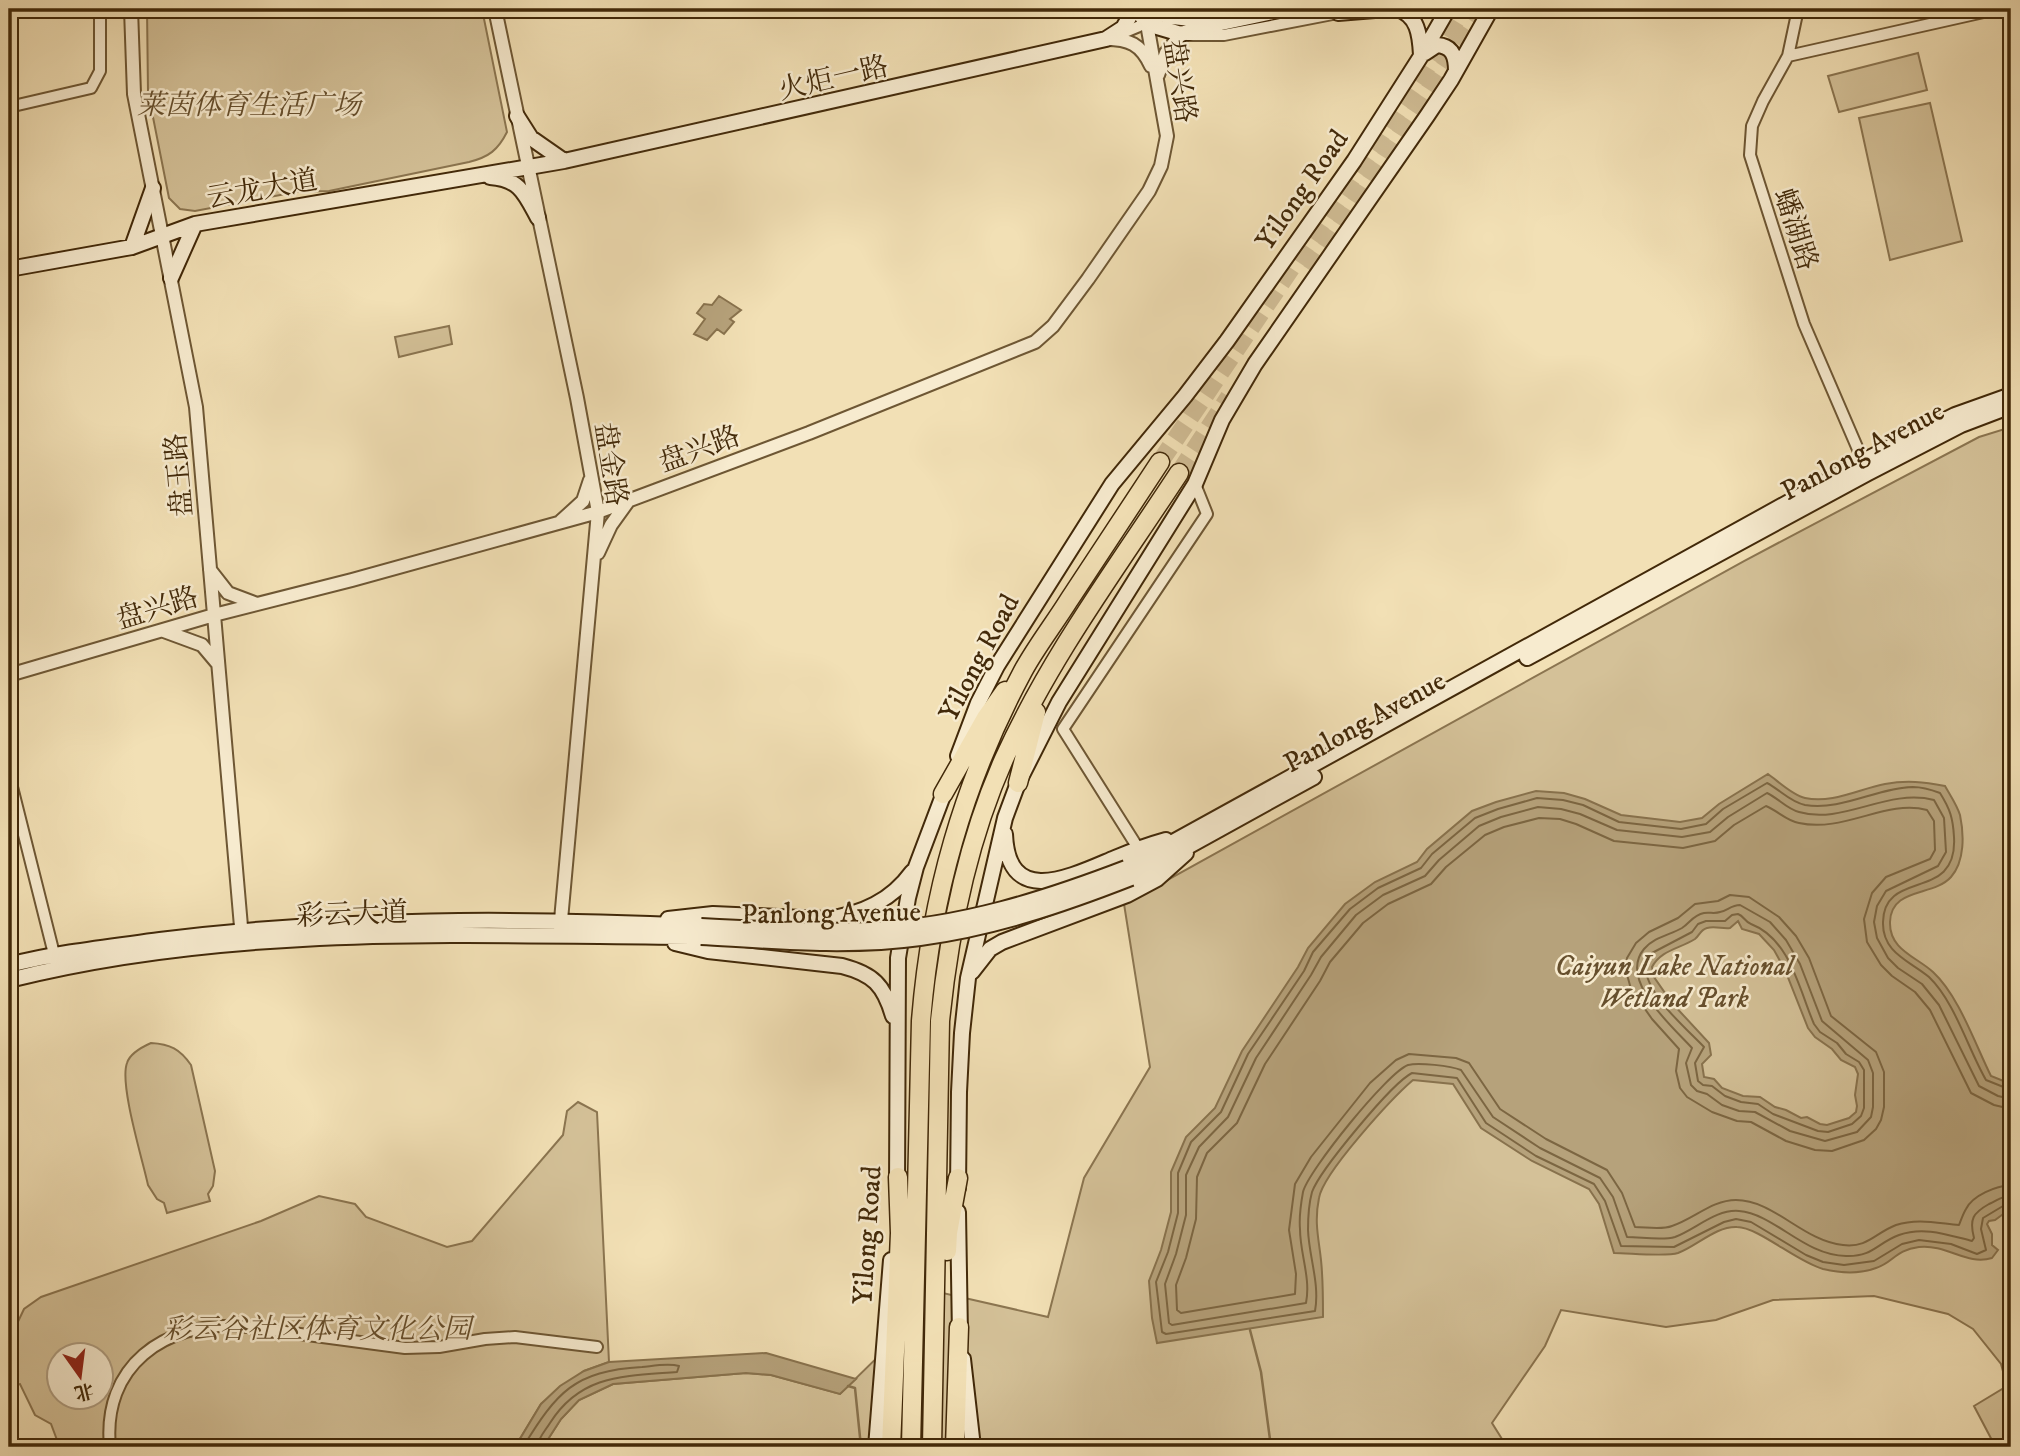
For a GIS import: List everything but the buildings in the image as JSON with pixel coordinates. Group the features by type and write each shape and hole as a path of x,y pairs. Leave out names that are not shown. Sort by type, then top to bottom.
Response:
{"highway":[{"name":"Yilong Road","path":"909,1447 903,1232 926,967 934,915 947,862 964,805 986,749 1024,670 1160,462"},
{"path":"942,1447 940,1021 954,915 984,812 1004,759 1044,680 1179,473"},
{"path":"943,794 993,706 1024,670"},
{"path":"1018,783 1044,680"},
{"path":"891,1447 896,1316 903,1232 898,1177"},
{"path":"932,1447 942,1232 958,1178"},
{"path":"896,1316 909,1447"},
{"path":"955,1447 959,1326"}],"main road":[{"path":"1106,39 1123,28 1135,9 1147,24 1181,34 1234,9"},
{"path":"1160,12 1174,19 1210,19 1287,9"},
{"path":"1338,13 1387,9"},
{"path":"1396,9 1413,20 1420,38 1422,56"},
{"name":"Yilong Road","path":"898,1177 898,958 908,898 916,867 978,703 997,666 1112,484 1227,341 1354,160 1422,56 1448,9"},
{"path":"973,1447 969,1394 959,1326 959,1092 968,978 1004,818 1018,783 1059,702 1195,484 1222,420 1255,364 1456,71 1492,9"},
{"name":"火炬一路","path":"527,167 850,99 1106,39"},
{"path":"1422,56 1433,47 1442,46 1453,52 1456,71"},
{"path":"517,116 531,138 564,161"},
{"name":"云龙大道","path":"9,269 132,247 195,224 527,167"},
{"path":"474,176 505,178 523,190 538,218"},
{"path":"132,247 153,188"},
{"path":"171,278 195,224"},
{"name":"Panlong Avenue","path":"1195,837 1863,461 1955,415 2011,395"},
{"name":"Panlong Avenue","path":"701,932 791,942 875,942 919,938 1011,920 1061,905 1129,873 1868,473 1961,425 2011,407"},
{"path":"1004,818 1008,857 1019,875 1040,881 1062,879 1138,848 1195,837"},
{"path":"968,978 990,949 1002,942 1107,904 1143,887 1167,871 1195,837"},
{"path":"635,923 713,914 827,919 844,917 863,911 892,894 916,867"},
{"name":"彩云大道","path":"9,965 54,954 410,921 560,928 646,937 701,932"},
{"name":"彩云大道","path":"560,928 635,923 701,932"},
{"name":"彩云大道","path":"9,979 58,967 242,936"},
{"path":"646,937 709,951 855,969 867,974 885,992 899,1038"},
{"name":"Yilong Road","path":"876,1447 903,1232"}],"street":[{"path":"9,107 91,88 100,72 100,9"},
{"name":"盘玉路","path":"131,9 134,94 196,407 242,936"},
{"name":"盘金路","path":"495,9 577,398 598,512 560,928"},
{"name":"盘兴路","path":"9,675 214,615 598,512 809,433 1035,342 1053,326 1088,279 1149,191 1161,166 1167,136 1147,24 1147,9"},
{"path":"1106,39 1147,24 1160,12 1180,9"},
{"path":"1157,79 1160,64 1181,34 1224,36 1359,9"},
{"name":"蟠湖路","path":"1798,9 1788,56 1752,126 1750,155 1804,324 1863,461"},
{"path":"1788,56 1997,9"},
{"path":"1106,39 1123,39 1140,48 1157,79"},
{"path":"558,524 583,501 591,476"},
{"path":"1138,848 1063,729 1207,514 1195,484"},
{"path":"594,563 611,525 629,500"},
{"path":"210,569 228,593 257,604"},
{"path":"164,631 202,645 218,664"},
{"path":"9,775 54,954"},
{"path":"110,1447 108,1434 112,1404 135,1362 151,1348 173,1335 195,1328 240,1326 405,1348 439,1347 515,1337 597,1346"}],"green space":[{"name":"莱茵体育生活广场","path":"147,9 482,9 507,132 492,152 469,162 329,191 296,192 195,211 180,209 169,198 148,92"},
{"path":"1918,53 1927,90 1839,112 1828,76"},
{"path":"1930,103 1962,241 1890,260 1859,118"},
{"path":"449,326 452,344 399,357 395,337"},
{"name":"Caiyun Lake National Wetland Park","path":"2011,427 2011,1447 1998,1447 1994,1444 1974,1406 2007,1386 2001,1364 1973,1329 1948,1314 1874,1296 1773,1300 1716,1320 1666,1327 1561,1310 1545,1346 1492,1423 1507,1447 543,1447 561,1419 579,1400 613,1384 746,1373 771,1375 840,1394 943,1293 1048,1317 1084,1178 1150,1067 1124,904 1744,561 1979,437"},
{"path":"151,1043 174,1048 191,1065 215,1171 213,1186 208,1194 210,1201 167,1213 164,1203 157,1199 148,1185 126,1088 125,1073 129,1059"},
{"name":"彩云谷社区体育文化公园","path":"578,1102 597,1112 609,1362 584,1371 541,1404 515,1447 55,1447 57,1440 51,1424 35,1415 20,1384 9,1386 9,1328 16,1326 24,1309 41,1297 261,1221 319,1196 355,1204 366,1217 447,1247 472,1241 563,1135 567,1111"}],"water":[{"path":"719,296 741,310 730,319 734,322 724,334 717,329 707,340 694,334 705,319 697,313 704,304 712,305"},
{"path":"1768,774 1795,794 1815,799 1835,798 1893,783 1915,782 1945,786 1960,815 1962,830 1961,855 1956,871 1934,888 1897,903 1890,922 1894,940 1899,946 1933,972 1951,994 1991,1076 2011,1084 2011,1213 2006,1212 1987,1224 1992,1234 1992,1245 1998,1250 1992,1258 1974,1259 1939,1249 1919,1247 1900,1253 1870,1270 1836,1271 1813,1265 1756,1233 1737,1227 1714,1233 1678,1253 1614,1253 1599,1204 1589,1189 1532,1161 1481,1128 1453,1084 1413,1080 1360,1136 1323,1186 1317,1218 1323,1317 1157,1343 1149,1281 1171,1212 1171,1172 1186,1137 1215,1108 1242,1051 1308,948 1345,904 1375,882 1417,862 1427,849 1472,811 1536,791 1564,793 1621,815 1680,822 1702,818 1719,804","holes":["1738,921 1742,929 1759,934 1774,950 1808,1028 1815,1037 1832,1049 1841,1060 1855,1067 1858,1074 1855,1095 1857,1106 1856,1112 1849,1118 1827,1125 1820,1124 1775,1107 1760,1097 1743,1096 1722,1088 1714,1079 1704,1077 1702,1064 1711,1055 1709,1043 1672,1003 1654,977 1652,967 1660,957 1695,939 1705,929 1730,928"]},
{"path":"766,1353 856,1379 840,1394 771,1375 746,1373 613,1384 579,1400 561,1419 543,1447 515,1447 541,1404 560,1386 584,1371 609,1362"}],"waterway":[{"path":"1250,1330 1261,1372 1271,1447"},
{"path":"848,1386 855,1388 861,1447"}],"tunnel":[{"path":"1160,462 1424,72 1463,9"},
{"path":"1311,271 1482,9"},
{"path":"1179,473 1229,397"}]}
